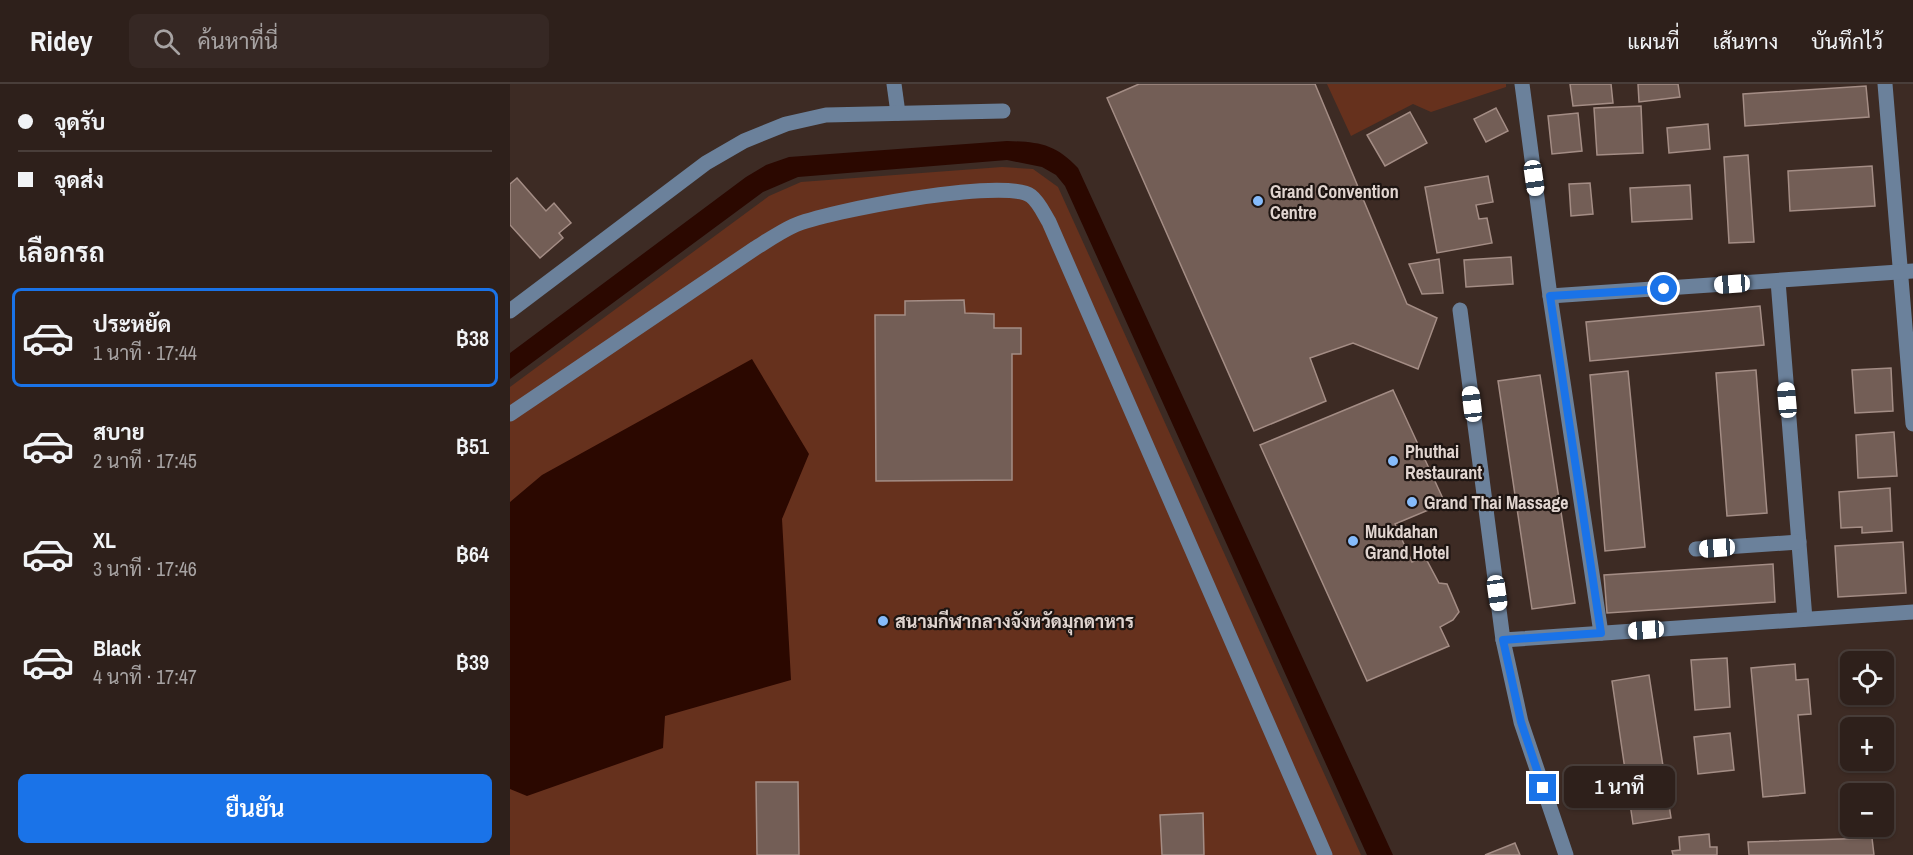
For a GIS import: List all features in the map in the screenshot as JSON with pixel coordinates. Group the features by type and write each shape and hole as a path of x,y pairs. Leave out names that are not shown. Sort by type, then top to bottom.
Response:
{"street":[{"path":"894,84 898,113"},
{"path":"1522,84 1550,296 1601,633"},
{"path":"1885,84 1907,271 1913,424"},
{"path":"510,311 706,163 744,141 786,124 826,115 1003,111"},
{"path":"510,414 754,249 794,225 841,211 926,196 1005,190 1031,196 1049,222 1325,855"},
{"path":"1550,296 1907,271"},
{"path":"1778,281 1805,619"},
{"path":"1460,310 1503,640 1521,722 1566,855"},
{"path":"1696,549 1799,542"},
{"path":"1503,640 1913,612"}],"shaded area":[{"path":"1327,84 1506,84 1506,87 1431,112 1413,104 1351,136"},
{"path":"1007,141 1029,142 1054,149 1078,168 1393,855 1367,855 1065,186 1056,175 1042,167 1007,160 798,177 763,192 510,379 510,353 746,177 766,165 789,157"},
{"name":"สนามกีฬากลางจังหวัดมุกดาหาร","path":"1002,167 1033,169 1058,187 1361,855 510,855 510,387 769,196 801,182"},
{"path":"752,359 809,454 782,519 791,680 665,716 663,748 527,796 510,789 510,502 542,475"}],"building":[{"name":"Grand Convention Centre","path":"1139,84 1315,84 1407,304 1437,318 1418,369 1353,343 1310,358 1326,401 1254,431 1107,98"},
{"path":"1570,84 1611,84 1613,103 1573,106"},
{"path":"1638,84 1678,84 1680,97 1639,102"},
{"path":"1866,86 1869,117 1745,126 1743,94"},
{"path":"1641,106 1643,153 1597,155 1594,108"},
{"path":"1496,108 1508,131 1486,142 1474,119"},
{"path":"1410,112 1427,143 1385,166 1367,135"},
{"path":"1578,113 1582,151 1552,154 1548,116"},
{"path":"1708,124 1710,149 1669,153 1667,128"},
{"path":"1748,155 1754,242 1729,243 1724,157"},
{"path":"1872,166 1875,206 1790,211 1788,171"},
{"path":"1488,176 1493,202 1476,205 1479,219 1487,218 1492,243 1437,253 1425,187"},
{"path":"517,178 546,211 554,203 571,223 559,233 563,238 540,258 510,225 510,184"},
{"path":"1590,183 1593,214 1571,216 1569,184"},
{"path":"1690,185 1692,219 1632,222 1630,188"},
{"path":"1511,257 1513,284 1466,287 1464,260"},
{"path":"1439,259 1443,293 1422,294 1409,264"},
{"path":"964,300 965,313 994,314 994,328 1021,328 1021,354 1012,354 1012,480 876,481 875,315 905,315 905,301"},
{"path":"1760,306 1764,345 1590,361 1586,322"},
{"path":"1891,368 1893,411 1855,413 1852,370"},
{"path":"1756,370 1767,513 1727,516 1716,373"},
{"path":"1628,371 1645,547 1605,551 1590,375"},
{"path":"1540,375 1575,603 1532,609 1498,381"},
{"name":"Mukdahan Grand Hotel","path":"1393,390 1445,503 1395,524 1412,562 1425,557 1439,583 1447,584 1459,612 1453,620 1440,627 1449,646 1367,681 1260,445"},
{"path":"1894,432 1897,476 1858,478 1856,435"},
{"path":"1890,488 1892,531 1862,533 1862,527 1841,528 1839,492"},
{"path":"1903,542 1906,593 1838,597 1835,546"},
{"path":"1773,564 1775,602 1607,613 1604,575"},
{"path":"1727,658 1730,707 1695,710 1691,660"},
{"path":"1795,664 1796,680 1808,679 1811,714 1798,715 1805,793 1763,797 1751,668"},
{"path":"1649,675 1671,818 1633,824 1612,681"},
{"path":"1730,733 1734,770 1698,774 1694,737"},
{"path":"756,782 798,782 799,855 757,855"},
{"path":"1203,813 1204,855 1162,855 1160,815"},
{"path":"1709,834 1710,847 1717,847 1717,855 1673,855 1672,851 1680,850 1679,837"},
{"path":"1872,838 1874,855 1749,855 1748,842"},
{"path":"1515,843 1520,855 1485,855"}],"place":[{"name":"Grand Convention Centre","path":"1258,201"},
{"name":"Phuthai Restaurant","path":"1393,461"},
{"name":"Grand Thai Massage","path":"1412,502"},
{"name":"Mukdahan Grand Hotel","path":"1353,541"},
{"name":"สนามกีฬากลางจังหวัดมุกดาหาร","path":"883,621"}],"route":[{"path":"1543,788 1521,722 1503,640 1601,633 1550,296 1664,289"}]}
